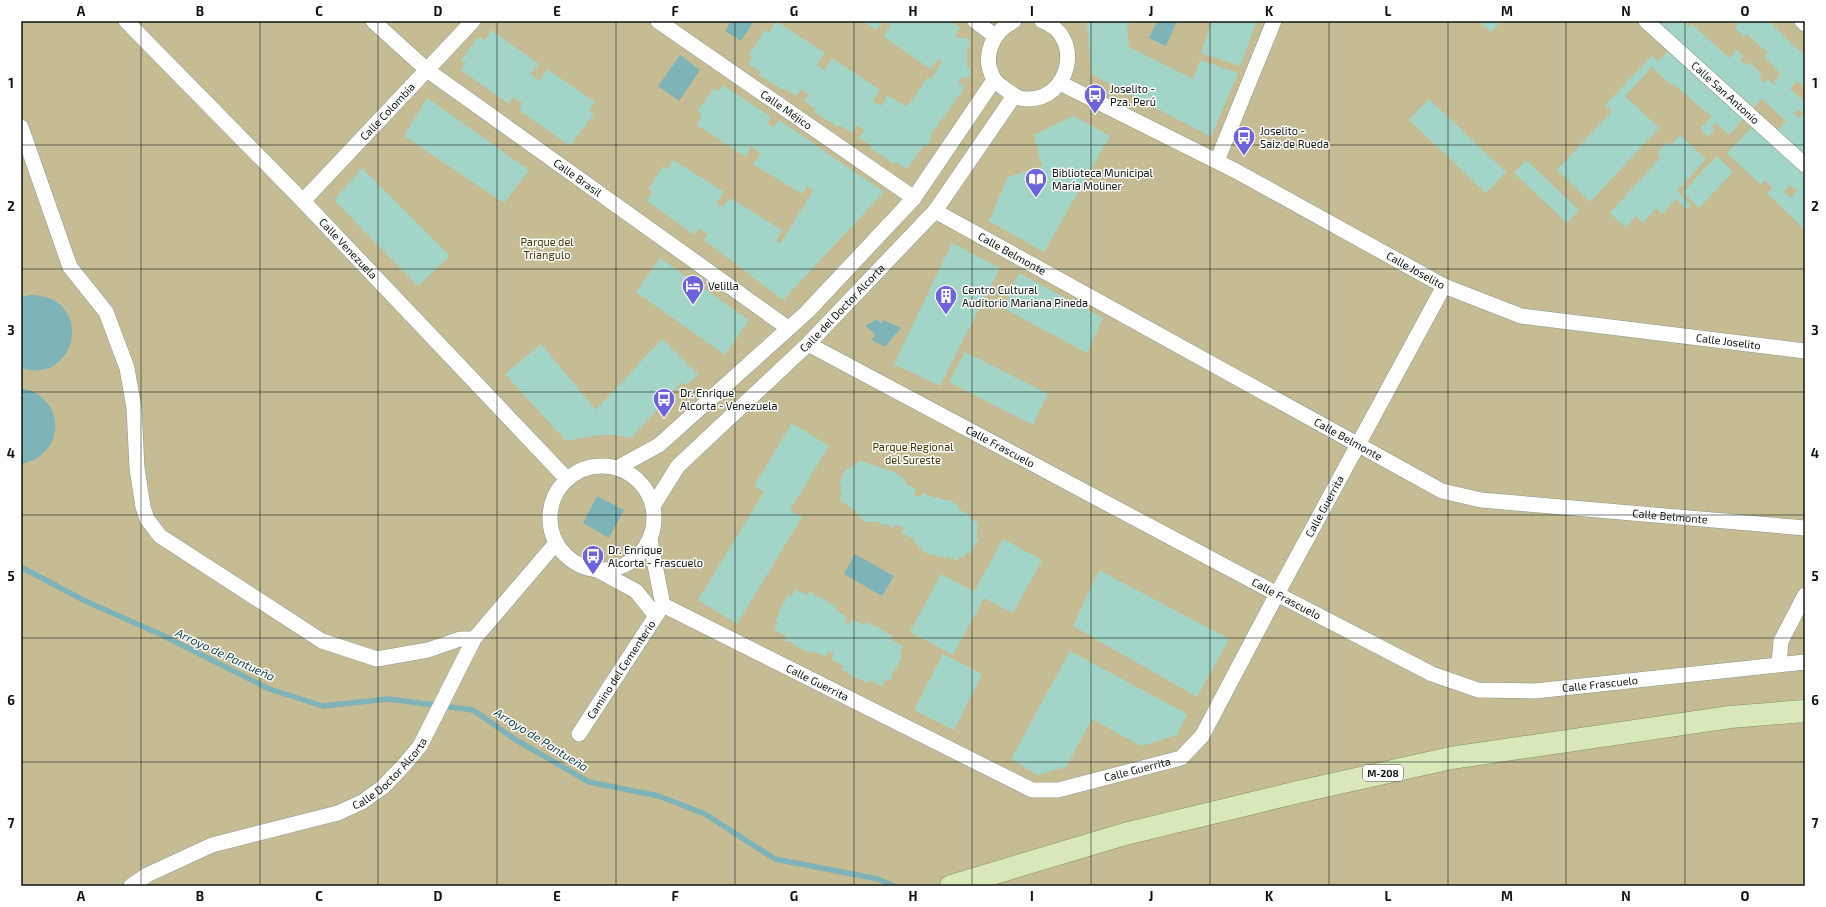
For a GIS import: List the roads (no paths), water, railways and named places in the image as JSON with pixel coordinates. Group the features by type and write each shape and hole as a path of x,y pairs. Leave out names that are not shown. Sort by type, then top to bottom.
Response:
{"main road":[{"name":"M-208","path":"960,883 1125,834 1298,792 1451,758 1730,717 1805,711"}],"street":[{"name":"Calle Venezuela","path":"126,21 302,201 567,479"},
{"name":"Calle Brasil","path":"373,21 427,70 788,328"},
{"name":"Calle Colombia","path":"302,201 473,21"},
{"name":"Calle Méjico","path":"658,21 914,198"},
{"path":"975,21 995,36"},
{"path":"1014,21 1004,26 995,36 989,50 989,66 994,80 1014,96 1027,99 1039,97 1051,92 1060,83 1068,66 1067,49 1059,32 1044,21"},
{"path":"1217,161 1274,21"},
{"name":"Calle San Antonio","path":"1646,21 1805,165"},
{"path":"1802,21 1805,24"},
{"name":"Calle del Doctor Alcorta","path":"617,468 659,445 806,312 914,198 994,80"},
{"name":"Calle Joselito","path":"1060,83 1217,161 1444,286 1522,316 1805,351"},
{"name":"Calle del Doctor Alcorta","path":"653,506 678,466 808,344 936,211 1014,96"},
{"path":"21,127 70,267 106,312 127,368 134,408 137,468 143,507 147,519 160,536 322,641 377,659 428,650 460,639 474,639"},
{"name":"Calle Belmonte","path":"936,211 1358,443 1442,491 1481,500 1805,528"},
{"name":"Calle Guerrita","path":"600,571 636,591 660,610 1032,790 1058,790 1181,758 1202,736 1358,443 1444,286"},
{"name":"Calle Frascuelo","path":"808,344 1277,594 1432,674 1478,690 1535,691 1805,662"},
{"path":"600,465 617,468 635,477 646,490 653,506 654,524 650,540 642,553 630,563 613,569 600,571 583,567 568,558 556,544 550,529 550,511 554,495 567,479 579,471 600,465"},
{"path":"650,540 660,610"},
{"name":"Calle Doctor Alcorta","path":"132,886 147,875 212,844 338,813 362,802 383,787 420,746 474,639 556,544"},
{"path":"1779,664 1781,641 1805,595"},
{"name":"Camino del Cementerio","path":"579,734 660,610"}],"water":[{"path":"731,21 754,21 741,41 725,31"},
{"path":"1157,21 1177,21 1166,46 1149,38"},
{"path":"680,55 700,70 679,101 658,86"},
{"path":"31,295 51,299 64,309 71,323 71,339 66,353 56,364 40,370 21,368 21,297"},
{"path":"877,319 881,324 884,320 901,328 885,347 872,340 875,334 865,326"},
{"path":"21,388 36,393 46,402 53,413 55,425 53,438 47,449 37,458 22,464"},
{"path":"597,496 624,510 609,538 583,523"},
{"path":"855,554 894,576 882,596 844,574"}],"waterway":[{"name":"Arroyo de Pantueña","path":"21,567 85,601 160,634 269,689 323,706 388,699 473,710 516,740 589,782 659,796 705,814 775,859 878,879 894,886"}],"place":[{"name":"Joselito - Pza. Perú","path":"1095,114"},
{"name":"Joselito - Saiz de Rueda","path":"1244,156"},
{"name":"Biblioteca Municipal María Moliner","path":"1036,198"},
{"name":"Velilla","path":"693,306"},
{"name":"Centro Cultural Auditorio Mariana Pineda","path":"946,316"},
{"name":"Dr. Enrique Alcorta - Venezuela","path":"664,418"},
{"name":"Dr. Enrique Alcorta - Frascuelo","path":"593,576"}],"park label":[{"name":"Parque del Triangulo","path":"547,248"},
{"name":"Parque Regional del Sureste","path":"913,453"}]}
